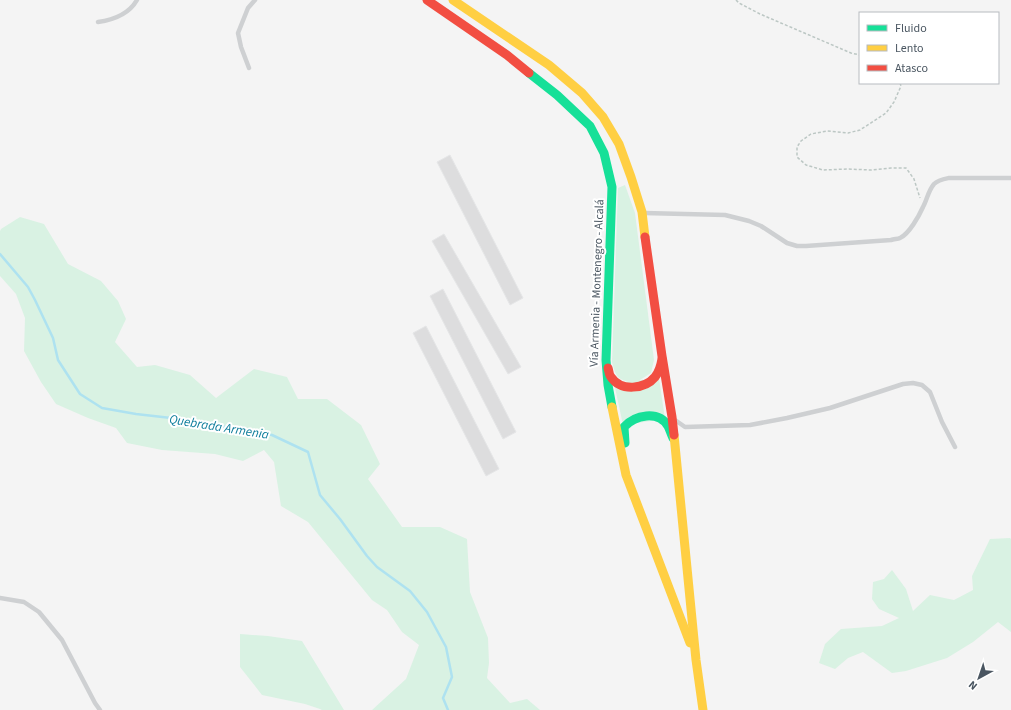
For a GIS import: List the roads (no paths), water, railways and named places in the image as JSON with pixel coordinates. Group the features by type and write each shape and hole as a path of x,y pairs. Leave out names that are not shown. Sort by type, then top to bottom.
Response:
{"main road":[{"name":"Vía Armenia - Montenegro - Alcalá","path":"427,0 507,55 557,95 590,126 604,154 612,187 606,360 608,385 626,475 696,660"},
{"name":"Vía Armenia - Montenegro - Alcalá","path":"455,1 549,65 582,93 603,117 619,144 631,177 642,212 672,417 696,660 703,710"},
{"path":"606,360 611,376 616,382 624,386 634,388 641,387 649,383 656,376 661,366 662,356"},
{"path":"626,475 624,427 630,421 638,417 655,417 668,427 675,440"}],"lane":[{"path":"98,22 118,17 127,11 137,0"},
{"path":"250,68 241,47 238,34 248,8 255,0"},
{"path":"642,212 725,215 749,221 761,226 787,243 797,246 900,238 906,235 911,228 923,207 929,192 935,184 941,180 949,178 1011,178"},
{"path":"672,417 685,427 750,425 830,408 903,384 913,383 922,386 930,392 942,422 955,447"},
{"path":"0,598 24,602 39,612 62,640 100,710"}],"waterway":[{"name":"Quebrada Armenia","path":"0,254 28,287 53,338 58,360 80,394 102,408 180,419 272,435 308,452 320,495 377,567 410,591 427,612 446,647 452,677 443,698 448,710"}]}
